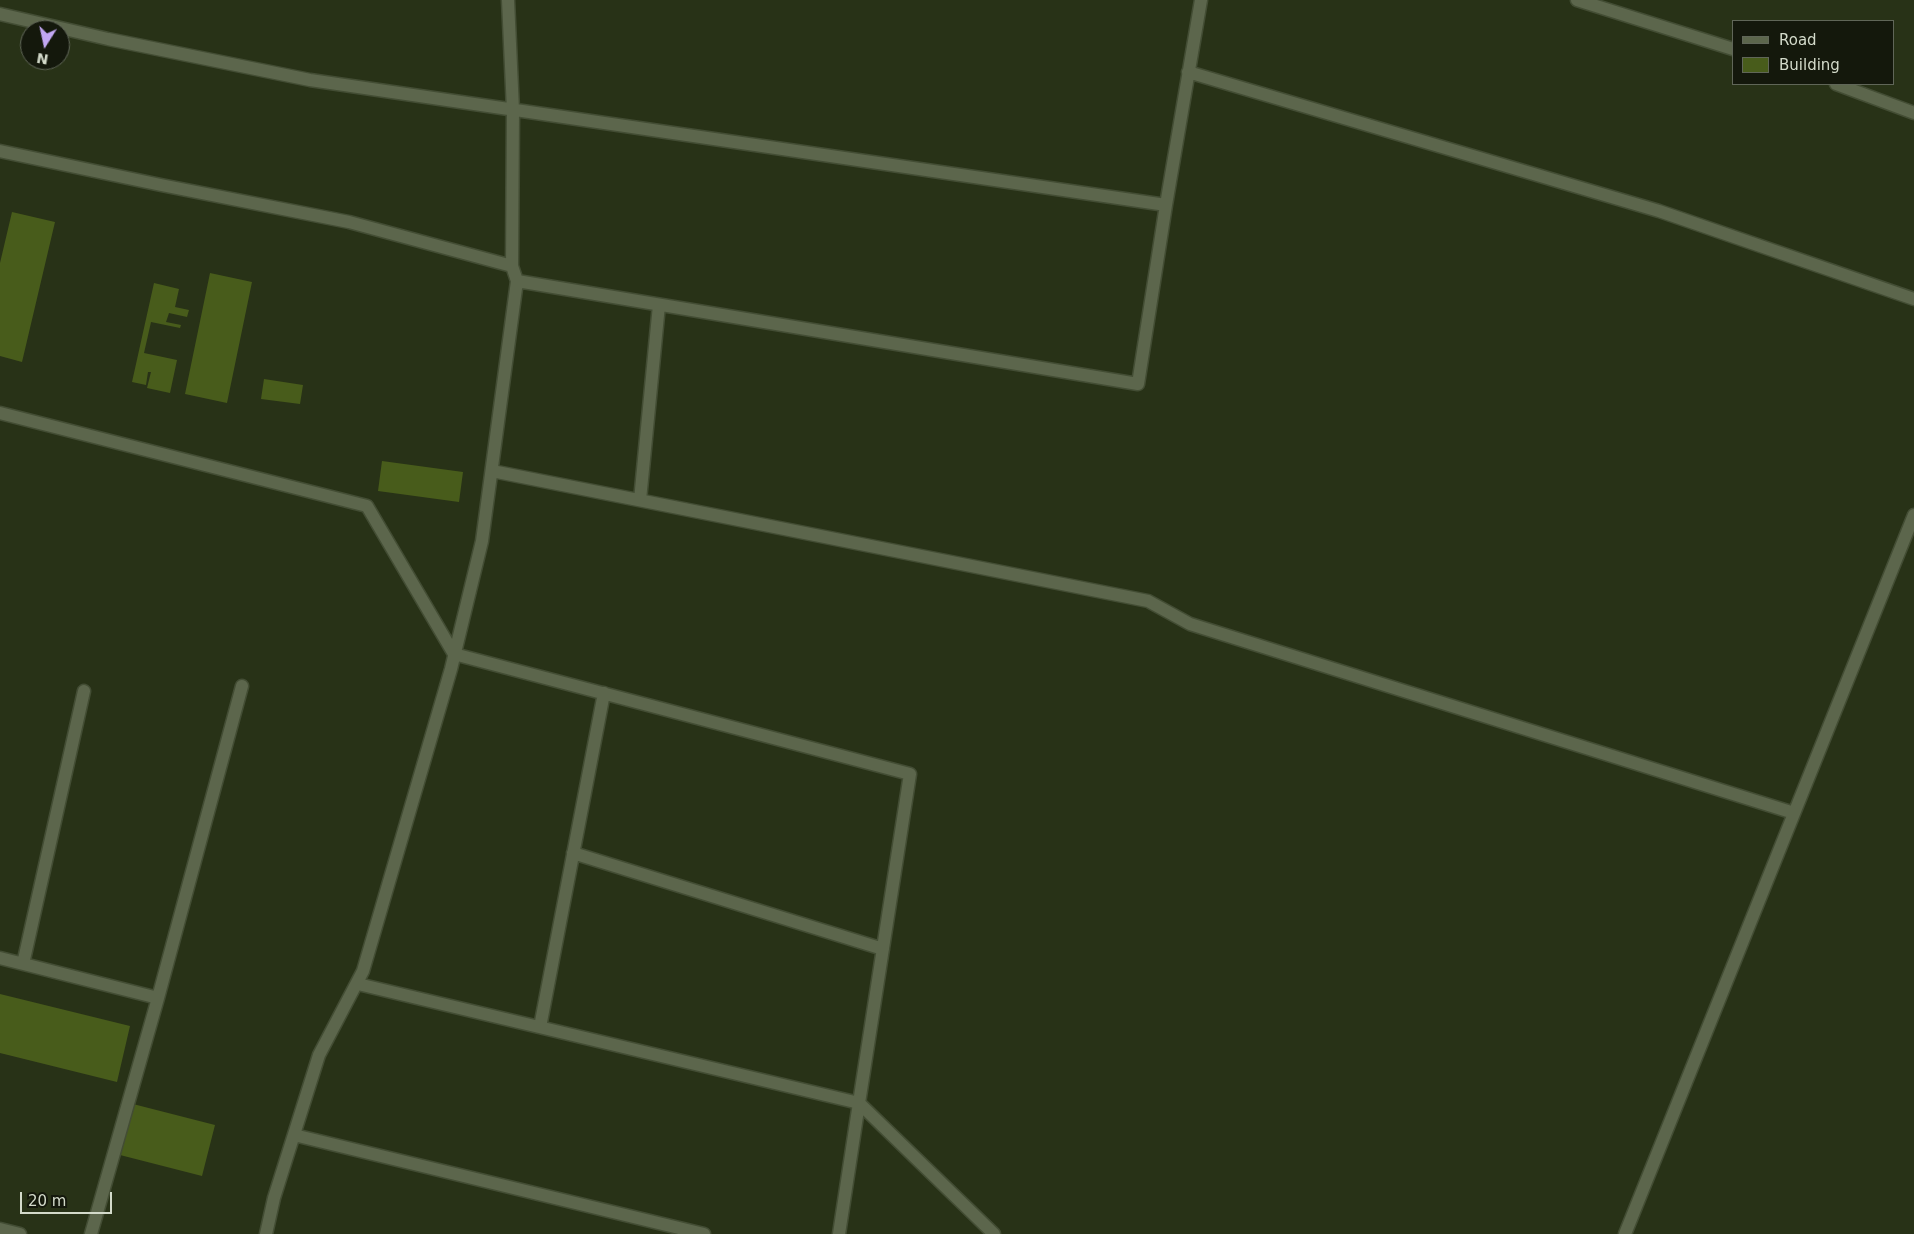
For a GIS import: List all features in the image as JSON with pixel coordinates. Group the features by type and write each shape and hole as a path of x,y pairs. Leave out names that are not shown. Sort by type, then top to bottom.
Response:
{"street":[{"path":"266,1234 274,1198 320,1055 363,971 454,654 482,541 517,281 512,266 513,110 508,0"},
{"path":"517,281 1138,384 1201,0"},
{"path":"1577,0 1732,49"},
{"path":"0,14 108,40 310,80 1166,205"},
{"path":"1188,72 1659,211 1914,299"},
{"path":"1839,85 1914,113"},
{"path":"0,150 161,185 349,222 512,266"},
{"path":"640,500 658,305"},
{"path":"0,413 367,506 454,654 910,774 839,1234"},
{"path":"492,471 1148,600 1190,624 1794,813"},
{"path":"1625,1234 1914,515"},
{"path":"92,1234 242,686"},
{"path":"24,964 84,691"},
{"path":"540,1026 604,693"},
{"path":"573,853 883,949"},
{"path":"0,958 158,998"},
{"path":"358,984 859,1103 994,1234"},
{"path":"294,1135 664,1229 704,1234"},
{"path":"0,1229 20,1234"}],"building":[{"path":"12,212 55,222 22,362 0,356 0,263"},
{"path":"210,273 252,282 227,403 185,394"},
{"path":"154,283 179,289 175,307 189,310 187,317 169,313 166,322 181,325 180,328 151,322 144,353 177,360 170,393 147,388 151,372 148,372 146,385 132,382"},
{"path":"264,379 303,385 300,404 261,399"},
{"path":"382,461 463,472 459,502 378,491"},
{"path":"0,994 130,1026 117,1082 0,1053"},
{"path":"133,1104 215,1125 202,1176 120,1155"}]}
